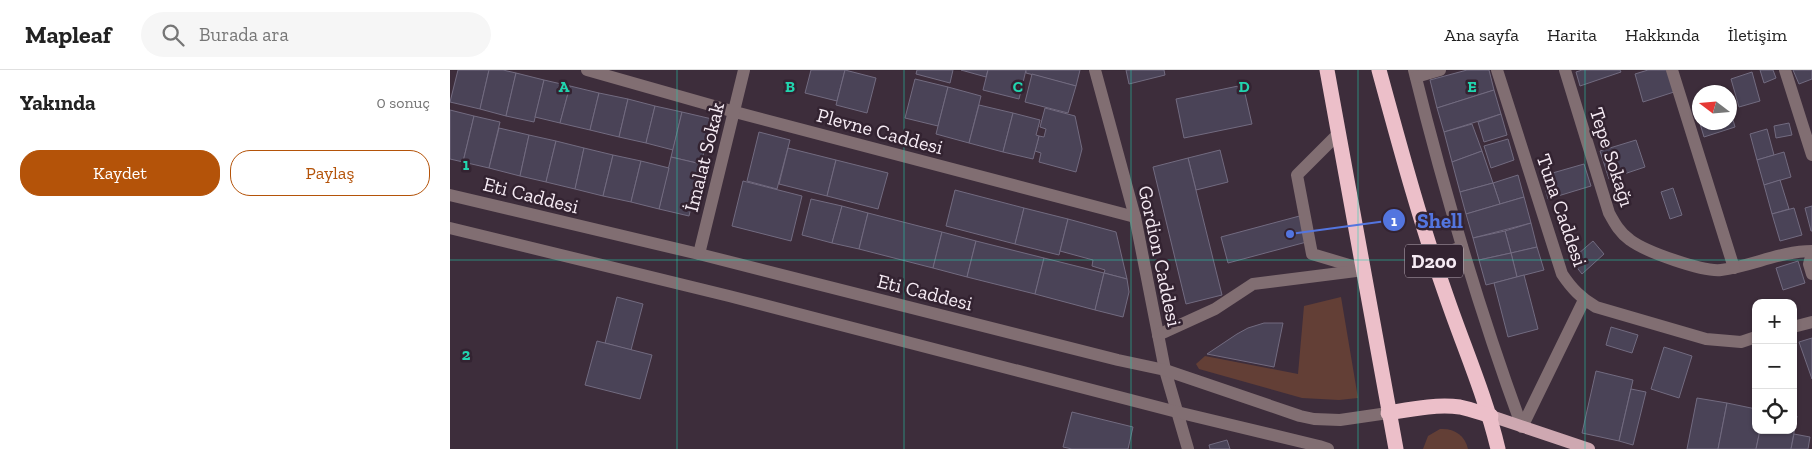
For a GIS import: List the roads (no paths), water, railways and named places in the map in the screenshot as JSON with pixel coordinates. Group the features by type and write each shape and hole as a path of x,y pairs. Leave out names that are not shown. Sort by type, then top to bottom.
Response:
{"highway":[{"path":"1327,70 1396,449"},
{"name":"D200","path":"1379,70 1433,257 1490,416 1498,449"},
{"path":"1388,413 1445,406 1462,408 1490,416"}],"main road":[{"path":"1490,416 1589,449"}],"street":[{"name":"Plevne Caddesi","path":"587,70 735,112 1135,217"},
{"name":"İmalat Sokak","path":"699,254 744,70"},
{"name":"Gordion Caddesi","path":"1095,70 1135,217 1165,370 1188,449"},
{"path":"1440,70 1415,74 1462,247 1491,339 1522,427"},
{"name":"Tuna Caddesi","path":"1497,70 1562,274 1571,289 1596,307 1706,339 1741,342 1752,338"},
{"name":"Tepe Sokağı","path":"1565,70 1609,213 1621,232 1631,241 1693,266 1719,270 1734,268 1798,251 1812,252"},
{"path":"1672,70 1734,268"},
{"path":"1785,70 1808,130 1812,155"},
{"path":"1339,133 1297,175 1312,254 1364,270"},
{"name":"Eti Caddesi","path":"450,195 699,254 1118,360 1165,370 1300,416 1314,419 1340,420 1388,413"},
{"path":"450,228 729,296 1177,412 1328,449"},
{"path":"1433,257 1462,247"},
{"path":"1812,252 1809,264 1812,274"},
{"path":"1158,335 1215,309 1254,284 1364,270"},
{"path":"1522,427 1584,300"},
{"path":"1797,326 1812,322"}],"place":[{"name":"Shell","path":"1290,234"}]}
